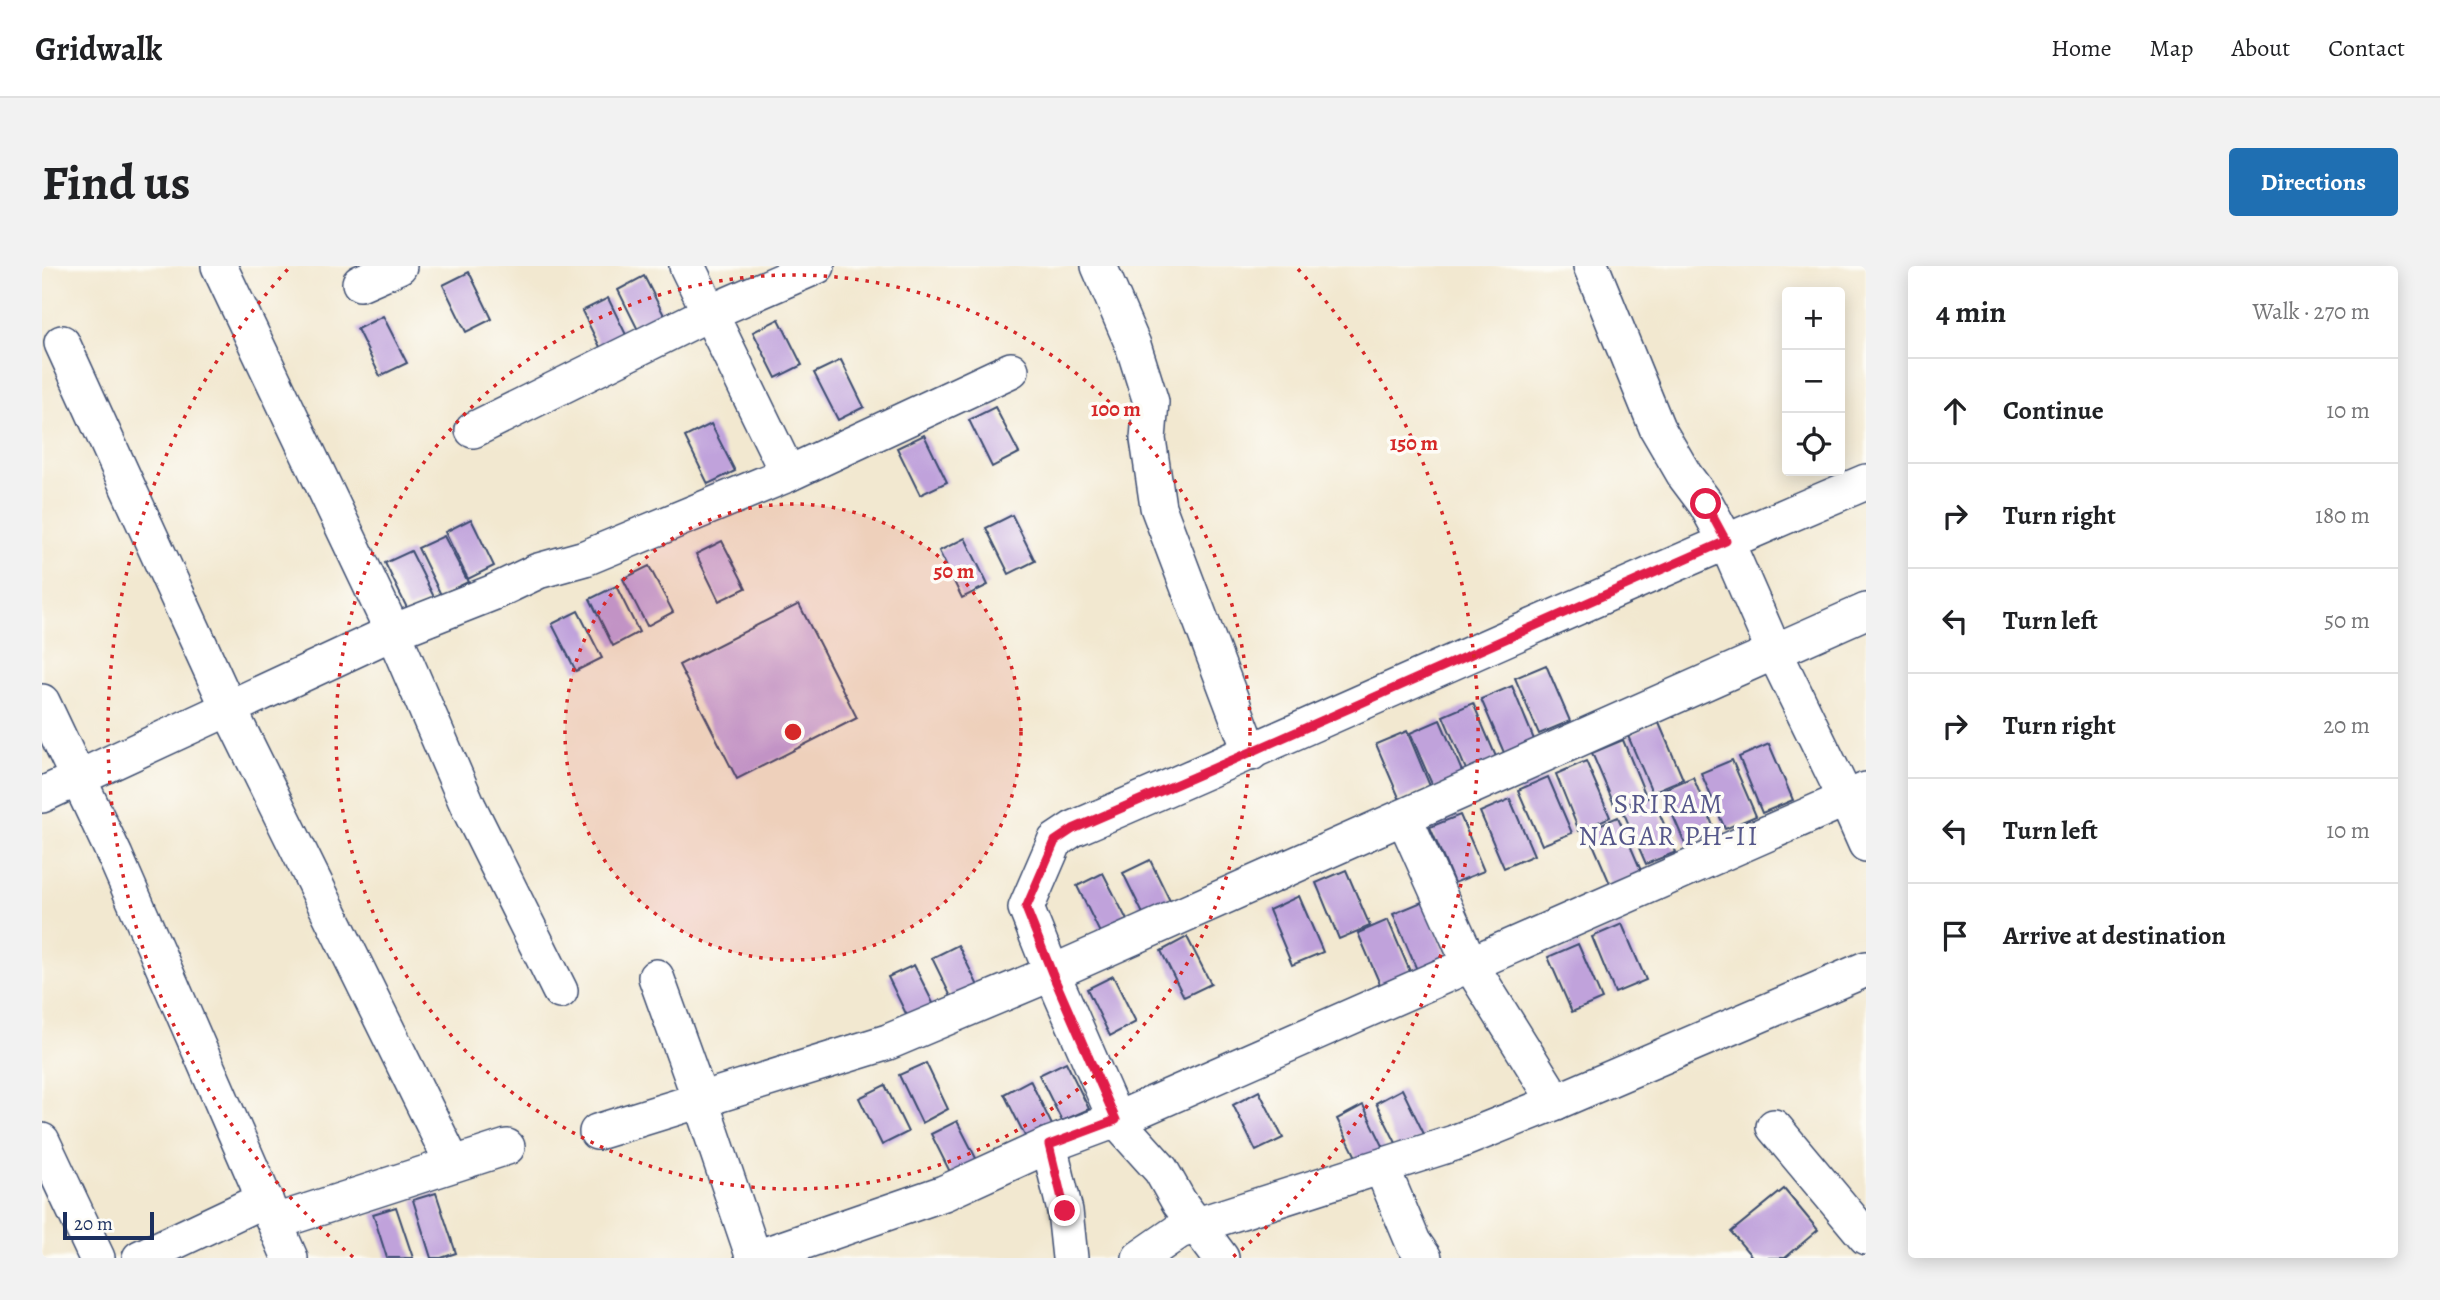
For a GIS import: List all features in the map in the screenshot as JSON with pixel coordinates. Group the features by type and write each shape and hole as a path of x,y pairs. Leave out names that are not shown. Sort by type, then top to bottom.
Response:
{"street":[{"path":"219,266 393,632 468,806 560,991"},
{"path":"360,283 398,266"},
{"path":"687,266 788,474"},
{"path":"473,430 709,313 817,266"},
{"path":"1099,266 1133,345 1151,402 1149,439 1158,507 1251,752"},
{"path":"1591,266 1657,428 1685,476 1706,504 1726,541 1774,651 1856,795 1866,844"},
{"path":"62,343 229,709 453,1164"},
{"path":"42,795 393,632 492,593 538,571 585,558 788,474 1011,370"},
{"path":"1221,1258 1179,1202 1161,1170 1116,1120 1026,908 1055,841 1073,829 1866,482"},
{"path":"597,1132 888,1042 1052,973 1866,611"},
{"path":"42,702 79,779 290,1258"},
{"path":"656,977 755,1258 944,1193 1856,795"},
{"path":"1404,817 1470,964 1556,1102"},
{"path":"1140,1258 1172,1235 1454,1143 1866,969"},
{"path":"1774,1127 1866,1237"},
{"path":"42,1142 97,1258"},
{"path":"1049,1145 1065,1211 1070,1258"},
{"path":"140,1258 270,1210 453,1164 507,1147"},
{"path":"1382,1168 1413,1242 1424,1258"}],"building":[{"path":"469,272 492,319 466,332 443,285"},
{"path":"644,276 668,323 641,336 618,290"},
{"path":"608,298 631,345 605,357 582,311"},
{"path":"383,316 407,363 380,376 357,329"},
{"path":"779,319 802,365 776,378 753,332"},
{"path":"841,360 864,407 838,420 814,373"},
{"path":"995,407 1019,453 992,467 969,420"},
{"path":"711,424 735,471 708,484 685,437"},
{"path":"924,435 947,482 920,495 897,448"},
{"path":"1012,515 1035,561 1009,574 986,528"},
{"path":"471,519 494,566 468,579 445,532"},
{"path":"444,536 468,582 441,595 418,548"},
{"path":"965,538 988,585 962,598 939,551"},
{"path":"722,541 746,588 719,601 696,554"},
{"path":"411,551 434,597 408,610 385,563"},
{"path":"649,566 673,612 647,626 623,579"},
{"path":"616,586 639,632 613,646 590,599"},
{"path":"799,604 857,718 737,779 679,665"},
{"path":"578,611 602,658 576,671 552,624"},
{"path":"1546,665 1570,721 1539,734 1515,678"},
{"path":"1512,686 1535,742 1505,755 1481,699"},
{"path":"1473,703 1497,759 1467,772 1443,716"},
{"path":"1440,720 1464,776 1434,789 1410,733"},
{"path":"1659,723 1683,779 1652,792 1628,736"},
{"path":"1407,731 1430,786 1400,800 1376,744"},
{"path":"1623,740 1646,796 1616,809 1592,753"},
{"path":"1769,744 1793,800 1762,813 1739,757"},
{"path":"1732,760 1756,816 1725,829 1701,773"},
{"path":"1586,761 1610,817 1579,831 1556,774"},
{"path":"1548,777 1572,833 1542,845 1518,790"},
{"path":"1693,777 1716,833 1686,846 1662,790"},
{"path":"1652,796 1676,852 1646,864 1622,809"},
{"path":"1510,799 1534,855 1504,868 1480,812"},
{"path":"1460,815 1484,871 1454,883 1430,827"},
{"path":"1618,817 1642,873 1611,886 1587,830"},
{"path":"1150,860 1173,907 1146,920 1123,873"},
{"path":"1346,870 1370,926 1339,939 1316,883"},
{"path":"1103,873 1127,920 1100,933 1077,886"},
{"path":"1299,896 1323,952 1292,965 1269,910"},
{"path":"1424,901 1447,957 1417,970 1393,914"},
{"path":"1388,920 1412,976 1382,989 1358,933"},
{"path":"1622,924 1646,980 1615,993 1592,937"},
{"path":"1187,937 1211,984 1184,997 1161,951"},
{"path":"1578,944 1602,999 1572,1012 1548,957"},
{"path":"958,945 981,992 955,1005 932,958"},
{"path":"914,965 937,1011 911,1024 888,977"},
{"path":"1113,976 1136,1022 1110,1036 1087,989"},
{"path":"1066,1062 1089,1109 1062,1121 1039,1075"},
{"path":"926,1063 948,1109 922,1123 899,1075"},
{"path":"1030,1080 1053,1127 1027,1140 1004,1094"},
{"path":"885,1085 908,1132 882,1145 859,1098"},
{"path":"1402,1089 1425,1136 1399,1149 1376,1103"},
{"path":"1259,1091 1283,1138 1256,1151 1233,1105"},
{"path":"1363,1105 1386,1152 1360,1165 1337,1119"},
{"path":"957,1121 981,1168 954,1180 931,1134"},
{"path":"1784,1189 1818,1230 1785,1258 1753,1258 1731,1232"},
{"path":"436,1193 456,1253 431,1258 413,1200"},
{"path":"396,1207 413,1258 387,1258 373,1214"}],"district":[{"name":"SRIRAM NAGAR PH-II","path":"1669,819"}],"route":[{"path":"1065,1211 1049,1145 1116,1120 1026,908 1055,841 1073,829 1726,541 1706,504"}]}
